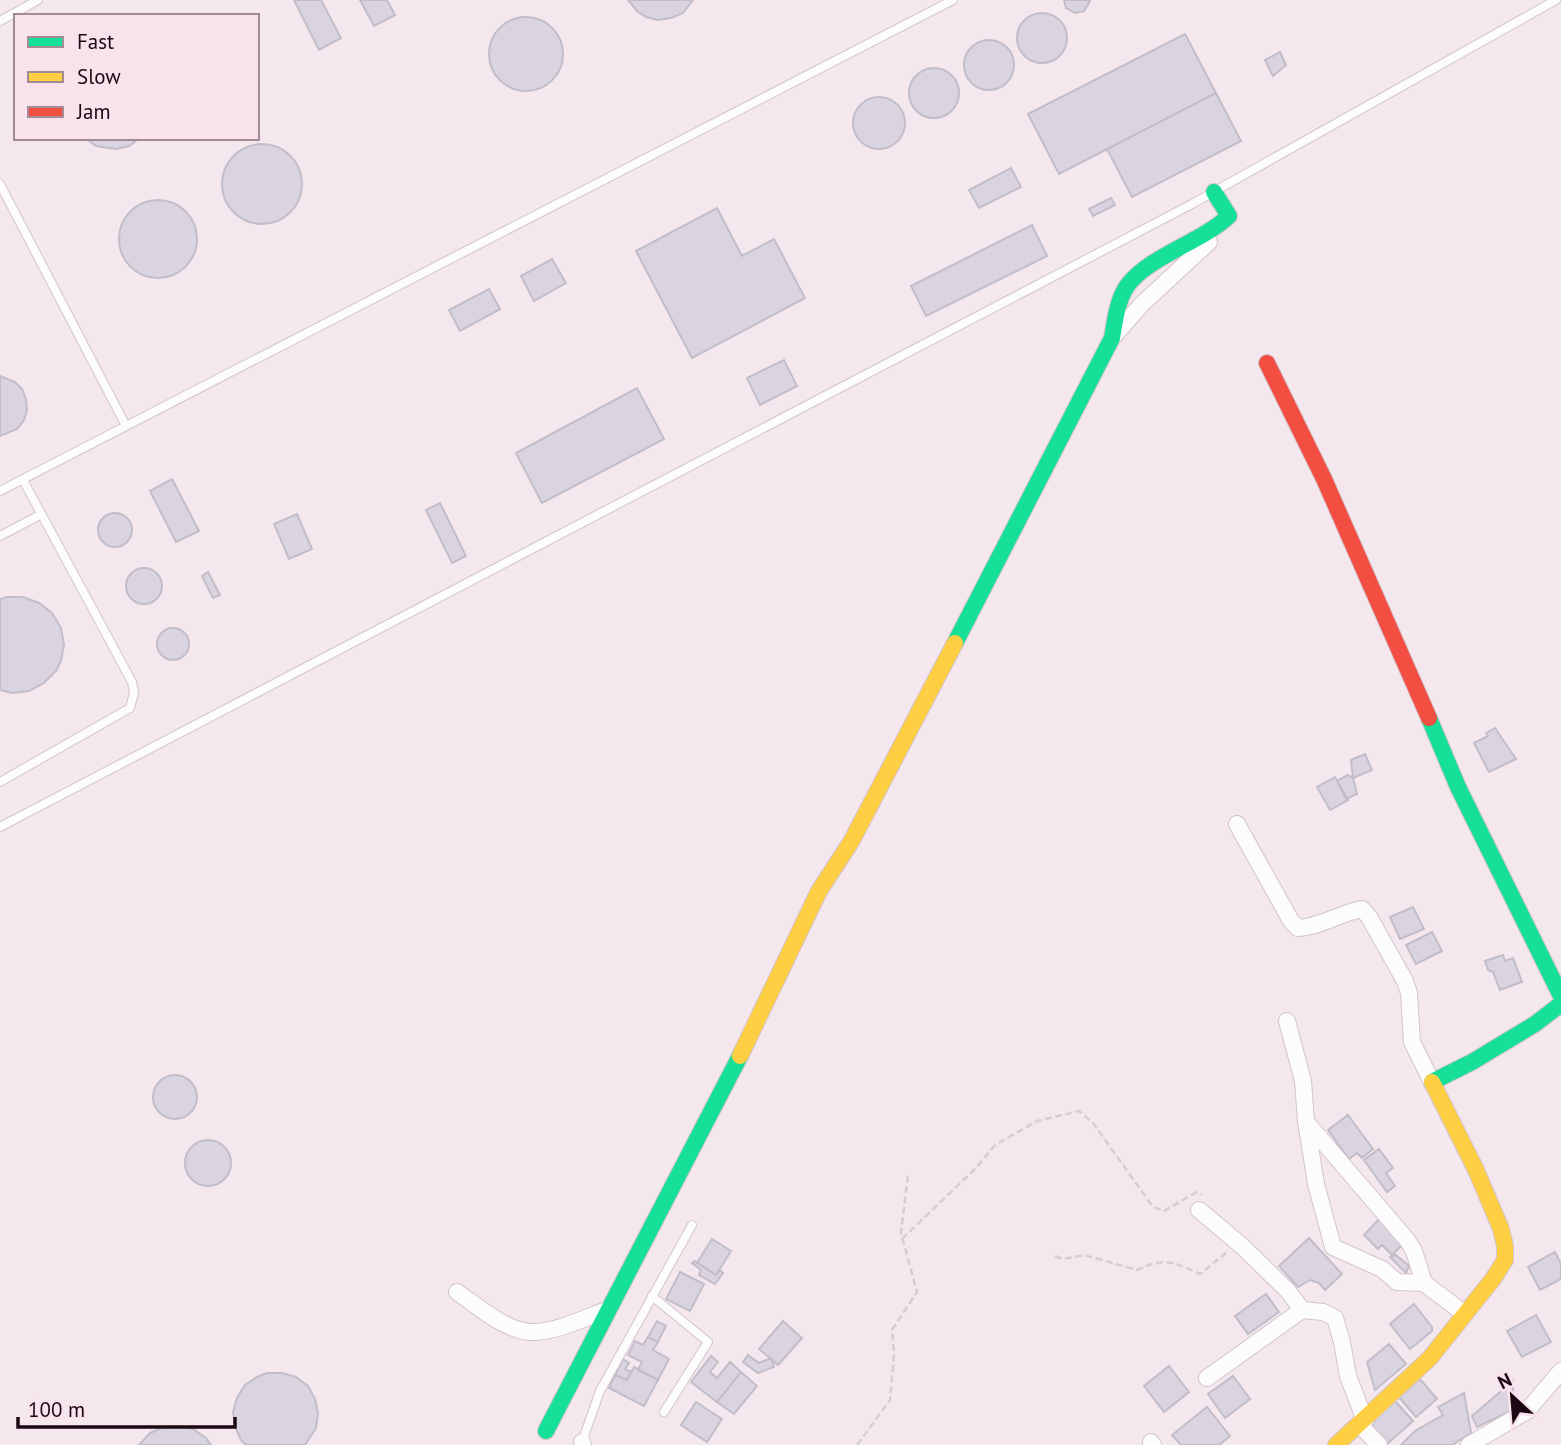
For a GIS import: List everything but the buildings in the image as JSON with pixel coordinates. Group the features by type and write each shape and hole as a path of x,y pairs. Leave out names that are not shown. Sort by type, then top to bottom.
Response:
{"street":[{"path":"546,1431 757,1021 819,891 882,783 1112,338 1142,304 1209,242 1229,216 1214,192"},
{"path":"1112,338 1118,306 1128,284 1144,269 1219,228"},
{"path":"1268,363 1324,479 1458,787 1561,996"},
{"path":"1237,824 1291,921 1298,928 1308,927 1347,911 1362,909 1369,917 1405,981 1409,993 1412,1042 1476,1170 1502,1229 1506,1246 1505,1260 1430,1358 1336,1445"},
{"path":"1432,1082 1472,1062 1535,1024 1561,1004"},
{"path":"1287,1021 1303,1081 1316,1184 1333,1247 1382,1269 1397,1282 1424,1283 1465,1314"},
{"path":"1306,1121 1408,1241 1424,1283"},
{"path":"1199,1210 1242,1246 1288,1291 1302,1310 1323,1312 1335,1318 1362,1422 1379,1445"},
{"path":"457,1292 505,1324 534,1332 548,1330 609,1309"},
{"path":"1207,1378 1302,1310"},
{"path":"1469,1445 1527,1411 1561,1371"}],"lane":[{"path":"0,21 38,0"},
{"path":"0,491 953,0"},
{"path":"0,827 1214,192 1556,0"},
{"path":"0,184 126,426"},
{"path":"0,782 130,708 134,693 132,682 23,480"},
{"path":"0,536 40,515"},
{"path":"583,1444 600,1391 692,1225"},
{"path":"652,1296 708,1342 664,1412"}],"path":[{"path":"902,1239 976,1168 995,1145 1037,1121 1079,1111 1093,1123 1153,1207 1164,1211 1197,1192 1208,1202 1199,1210"},
{"path":"857,1445 890,1400 894,1354 891,1330 917,1292 901,1233 908,1174"},
{"path":"1055,1256 1063,1259 1084,1255 1137,1270 1156,1262 1169,1261 1199,1274 1221,1255 1242,1246"}],"traffic: fast":[{"path":"955,643 1112,338 1117,311 1127,286 1148,266 1217,226 1229,216 1214,192"},
{"path":"1429,718 1458,787 1561,996"},
{"path":"1432,1082 1472,1062 1535,1024 1561,1004"},
{"path":"546,1431 740,1056"}],"traffic: slow":[{"path":"740,1056 819,891 851,842 955,643"},
{"path":"1336,1445 1430,1358 1505,1260 1501,1229 1476,1170 1432,1082"}],"traffic: jam":[{"path":"1267,363 1324,479 1429,718"}]}
